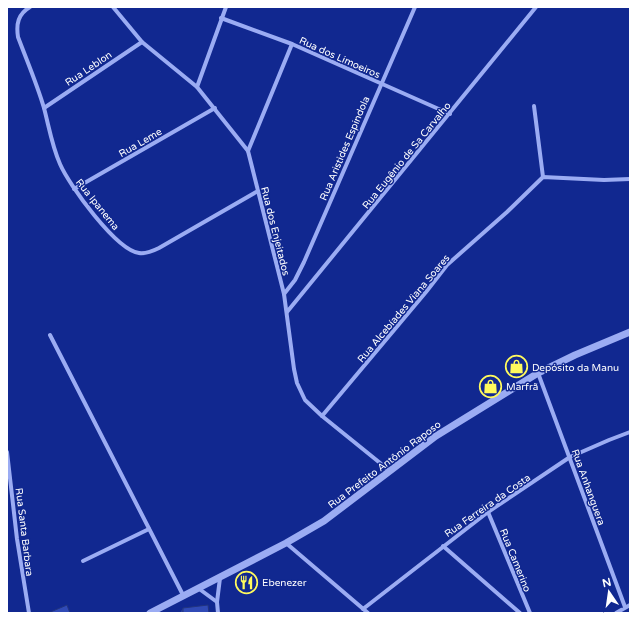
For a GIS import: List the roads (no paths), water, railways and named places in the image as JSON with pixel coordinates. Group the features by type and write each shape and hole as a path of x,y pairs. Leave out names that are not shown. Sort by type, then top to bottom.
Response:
{"street":[{"name":"Rua Ipanema","path":"30,7 20,14 16,29 44,108 59,163 74,189 110,232 124,245 138,253 148,252 160,248 258,191"},
{"name":"Rua dos Enjeitados","path":"113,7 142,42 197,87 248,151 284,294 297,383 305,400 322,416 390,471"},
{"path":"197,87 226,7"},
{"name":"Rua Aristides Espindola","path":"284,294 304,262 380,84 415,7"},
{"name":"Rua Eugênio de Sa Carvalho","path":"287,312 536,7"},
{"name":"Rua dos Limoeiros","path":"221,18 292,44 450,114"},
{"name":"Rua Leblon","path":"44,108 142,42"},
{"path":"248,151 292,44"},
{"path":"534,106 543,177 604,180 630,179"},
{"name":"Rua Leme","path":"74,189 214,108"},
{"name":"Rua Alcebíades Viana Soares","path":"322,416 447,265 507,212 543,177"},
{"name":"Rua Prefeito Antônio Raposo","path":"150,613 286,543 324,521 436,436 538,372 630,332"},
{"path":"50,335 183,595"},
{"name":"Rua Anhanguera","path":"538,372 625,607"},
{"name":"Rua Ferreira da Costa","path":"363,609 488,512 570,457 630,432"},
{"name":"Rua Santa Barbara","path":"7,452 17,539 28,613"},
{"name":"Rua Camerino","path":"488,512 530,613"},
{"path":"83,561 149,529"},
{"path":"286,543 368,613"},
{"path":"444,546 520,613"},
{"path":"218,613 217,602 220,576"},
{"path":"198,588 217,602"},
{"path":"616,613 630,605"}],"place":[{"name":"Depósito da Manu","path":"517,367"},
{"name":"Marfrã","path":"491,386"},
{"name":"Ebenezer","path":"247,582"}]}
